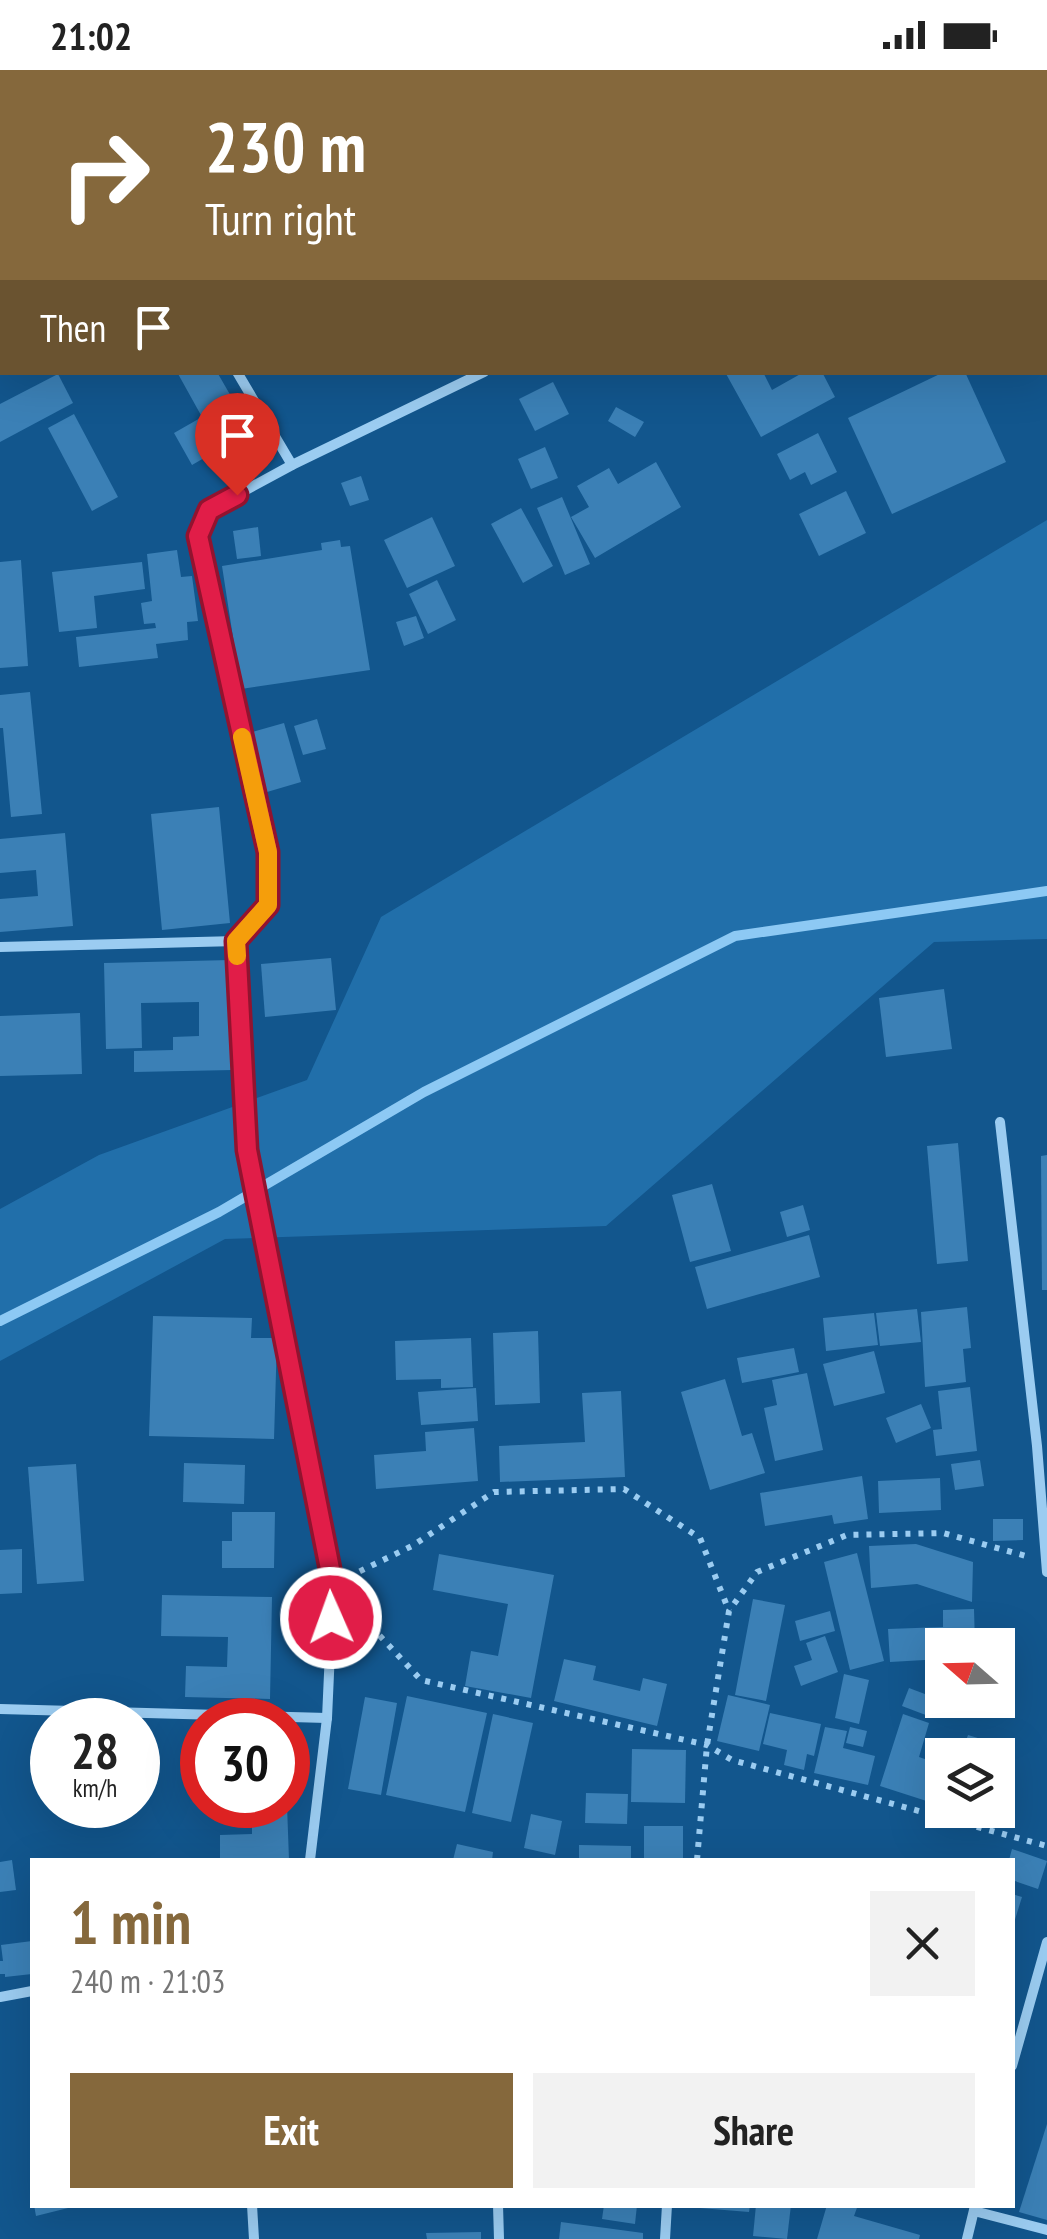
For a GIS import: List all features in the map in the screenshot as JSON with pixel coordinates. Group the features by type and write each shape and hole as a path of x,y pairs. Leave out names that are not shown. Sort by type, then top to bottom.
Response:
{"street":[{"path":"239,375 292,465"},
{"path":"310,1858 327,1718 333,1584 247,1150 236,941 268,905 268,852 198,536 209,510 478,375"},
{"path":"0,947 236,941"},
{"path":"1000,1122 1042,1446 1047,1572"},
{"path":"0,1709 327,1718"},
{"path":"1015,2055 1047,1942"},
{"path":"0,1997 30,1991"},
{"path":"252,2208 254,2239"},
{"path":"498,2208 499,2239"},
{"path":"664,2239 668,2208"},
{"path":"967,2239 974,2208 1047,2230"}],"path":[{"path":"729,1611 700,1538 624,1489 494,1492 412,1546 333,1584 421,1680 707,1745 732,1760 1047,1846"},
{"path":"697,1858 707,1745 729,1611 758,1572 847,1535 943,1533 1046,1562"}],"shaded area":[{"path":"1047,520 1047,939 934,942 606,1226 225,1239 0,1361 0,1209 99,1155 307,1080 381,917"}],"building":[{"path":"56,375 73,403 0,442 0,404"},
{"path":"179,375 219,375 251,431 192,465 174,433 202,417"},
{"path":"727,375 764,375 772,390 799,375 824,375 835,397 761,437"},
{"path":"938,375 966,375 1006,462 892,514 848,418"},
{"path":"553,382 569,414 535,431 519,399"},
{"path":"616,407 644,422 635,437 608,421"},
{"path":"74,414 118,497 92,511 48,428"},
{"path":"818,433 837,472 811,485 805,472 790,480 777,454"},
{"path":"545,447 558,478 531,489 518,459"},
{"path":"656,462 681,507 595,558 571,517 589,507 577,486 609,468 618,484"},
{"path":"361,476 369,500 350,506 341,483"},
{"path":"846,491 866,533 819,556 799,514"},
{"path":"562,497 590,564 565,575 537,508"},
{"path":"521,508 553,566 523,583 491,524"},
{"path":"432,517 455,566 407,588 384,540"},
{"path":"258,527 261,556 237,559 233,531"},
{"path":"340,540 341,547 350,546 370,670 241,689 222,566 322,550 321,543"},
{"path":"177,550 181,577 192,576 198,621 187,622 188,640 156,644 158,658 79,667 76,637 156,628 155,623 144,624 141,603 152,601 147,554"},
{"path":"21,560 28,666 0,668 0,562"},
{"path":"142,562 145,589 94,596 97,628 59,632 52,572"},
{"path":"437,580 456,620 428,634 409,594"},
{"path":"416,616 424,638 404,646 396,622"},
{"path":"30,692 42,814 11,817 0,695"},
{"path":"317,719 326,749 303,755 294,726"},
{"path":"284,723 301,782 267,792 249,733"},
{"path":"219,807 230,923 162,930 151,814"},
{"path":"65,833 73,926 0,932 0,899 38,896 36,870 0,873 0,839"},
{"path":"331,958 336,1010 265,1017 261,964"},
{"path":"231,960 233,1070 134,1072 134,1051 173,1050 173,1037 199,1036 199,1002 141,1003 142,1048 106,1049 104,963"},
{"path":"944,989 952,1049 886,1057 879,998"},
{"path":"80,1013 82,1074 0,1076 0,1016"},
{"path":"958,1143 968,1261 937,1264 927,1146"},
{"path":"1047,1155 1047,1290 1042,1290 1041,1156"},
{"path":"712,1184 731,1251 690,1262 672,1195"},
{"path":"803,1205 810,1230 787,1237 780,1212"},
{"path":"809,1235 820,1277 707,1309 695,1267"},
{"path":"967,1307 971,1348 963,1349 966,1382 925,1387 921,1312"},
{"path":"917,1309 921,1342 880,1346 876,1313"},
{"path":"874,1313 878,1345 826,1351 823,1318"},
{"path":"153,1316 252,1318 251,1338 277,1338 274,1439 149,1436"},
{"path":"538,1331 540,1403 495,1405 493,1333"},
{"path":"471,1338 473,1387 441,1388 441,1379 396,1380 395,1341"},
{"path":"794,1348 799,1372 742,1383 737,1358"},
{"path":"874,1351 885,1393 834,1406 823,1364"},
{"path":"807,1373 823,1450 775,1461 764,1408 777,1405 772,1380"},
{"path":"725,1379 742,1436 752,1433 765,1473 710,1490 681,1392"},
{"path":"970,1387 977,1451 936,1456 933,1430 942,1429 938,1391"},
{"path":"476,1388 478,1421 421,1425 418,1392"},
{"path":"621,1391 625,1477 500,1482 499,1446 585,1442 582,1393"},
{"path":"921,1404 931,1428 896,1443 886,1418"},
{"path":"474,1428 478,1481 376,1489 374,1455 426,1451 425,1432"},
{"path":"980,1460 984,1486 955,1490 951,1464"},
{"path":"184,1463 245,1465 244,1504 183,1502"},
{"path":"76,1464 84,1581 37,1584 28,1467"},
{"path":"862,1476 868,1519 834,1524 832,1515 765,1526 760,1493"},
{"path":"940,1478 941,1510 879,1513 878,1481"},
{"path":"232,1512 275,1512 274,1568 222,1568 222,1541 232,1541"},
{"path":"993,1519 1023,1519 1023,1540 993,1541"},
{"path":"916,1544 973,1562 972,1602 917,1584 871,1588 869,1546"},
{"path":"22,1549 22,1593 0,1594 0,1550"},
{"path":"857,1553 884,1661 850,1670 824,1562"},
{"path":"439,1554 554,1575 531,1698 465,1686 471,1651 498,1656 508,1604 433,1590"},
{"path":"162,1595 272,1597 270,1698 185,1697 186,1666 227,1667 228,1637 161,1636"},
{"path":"753,1599 785,1605 766,1701 735,1695"},
{"path":"974,1609 975,1628 925,1628 925,1660 890,1662 888,1629 943,1627 943,1610"},
{"path":"830,1611 835,1631 800,1641 795,1621"},
{"path":"825,1636 838,1672 801,1686 794,1666 812,1660 806,1643"},
{"path":"564,1659 596,1666 593,1680 640,1691 643,1678 667,1684 657,1726 554,1701"},
{"path":"844,1674 869,1680 859,1724 835,1718"},
{"path":"909,1688 925,1694 925,1715 902,1706"},
{"path":"728,1695 770,1705 759,1751 717,1741"},
{"path":"407,1696 487,1713 465,1812 386,1795"},
{"path":"365,1697 397,1703 381,1795 348,1789"},
{"path":"770,1713 821,1724 814,1756 807,1754 804,1770 784,1765 787,1750 763,1744"},
{"path":"493,1714 533,1723 511,1822 472,1813"},
{"path":"903,1714 929,1723 919,1757 925,1759 925,1801 880,1786"},
{"path":"825,1727 847,1731 843,1748 875,1756 868,1785 814,1773"},
{"path":"850,1727 867,1731 863,1747 846,1743"},
{"path":"632,1749 686,1750 685,1803 631,1802"},
{"path":"586,1793 628,1794 627,1824 585,1823"},
{"path":"531,1814 562,1821 555,1855 524,1848"},
{"path":"644,1826 683,1826 683,1858 644,1858"},
{"path":"252,1828 288,1828 289,1858 220,1858 220,1835 252,1834"},
{"path":"457,1844 493,1852 492,1858 454,1858"},
{"path":"579,1845 631,1846 631,1858 579,1858"},
{"path":"1012,1849 1047,1861 1038,1889 1015,1881 1015,1858 1010,1858"},
{"path":"12,1860 16,1890 0,1892 0,1862"},
{"path":"1015,1895 1022,1897 1015,1920"},
{"path":"30,1941 30,1974 0,1974 1,1945"},
{"path":"1047,2124 1047,2220 1019,2212"},
{"path":"35,2208 68,2208 36,2216"},
{"path":"604,2208 637,2208 635,2224 602,2219"},
{"path":"700,2208 750,2208 749,2212"},
{"path":"756,2208 791,2208 787,2239 753,2236"},
{"path":"826,2208 857,2208 854,2216 920,2235 919,2239 817,2239"},
{"path":"561,2222 643,2233 643,2239 559,2239"},
{"path":"481,2232 481,2239 427,2239 426,2233"}],"waterway":[{"path":"0,1321 219,1212 424,1092 735,936 1047,891"}],"slow traffic":[{"path":"237,956 236,941 268,905 268,852 242,737"}],"route":[{"path":"237,495 209,510 198,536 268,852 268,905 236,941 247,1150 333,1584 331,1618"}]}
